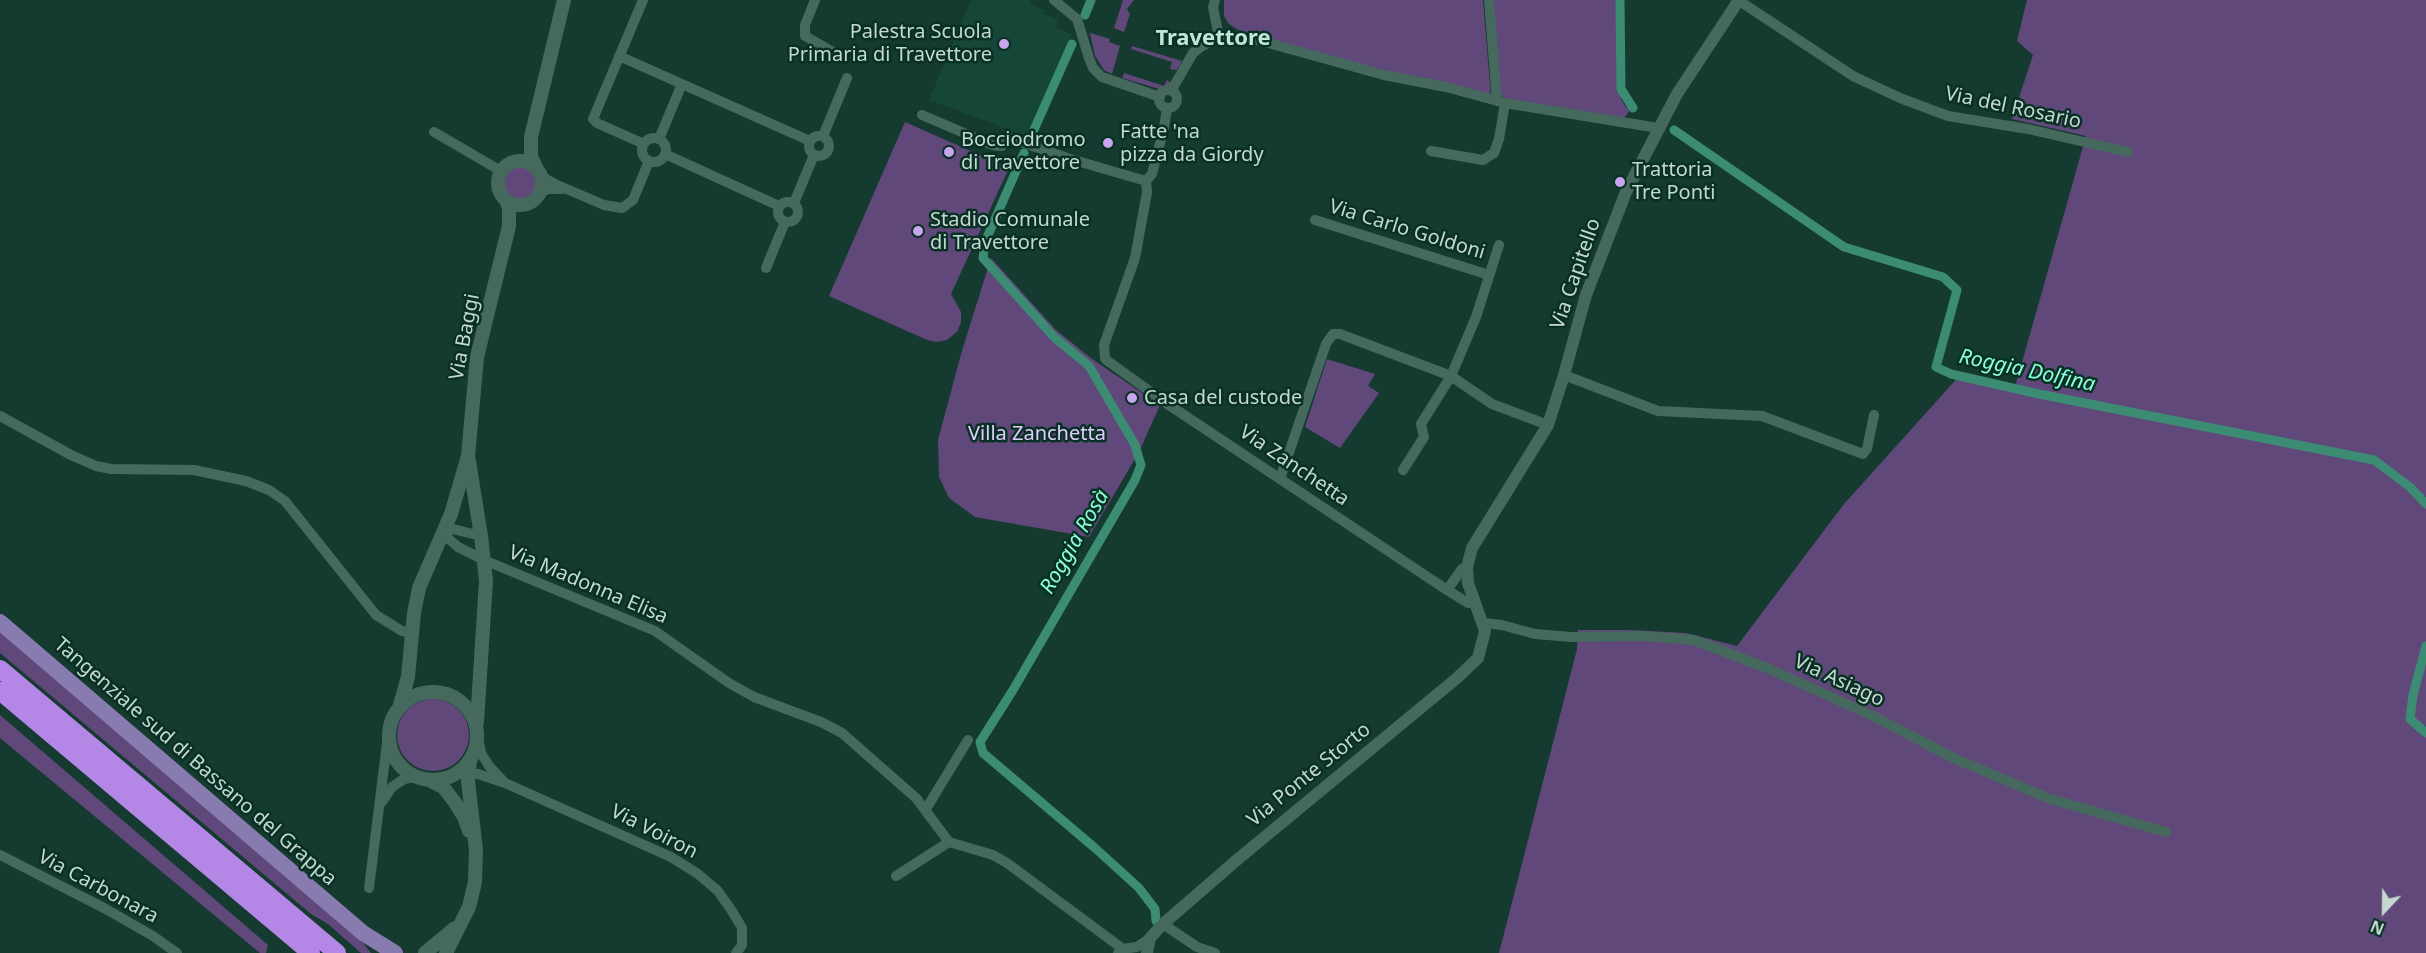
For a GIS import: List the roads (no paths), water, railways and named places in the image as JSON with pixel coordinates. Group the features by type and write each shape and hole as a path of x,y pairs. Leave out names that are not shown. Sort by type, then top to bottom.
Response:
{"highway":[{"path":"0,669 337,953"},
{"path":"0,691 311,953"}],"main road":[{"path":"540,193 542,185 530,148 531,137 564,0"},
{"path":"501,171 515,161 531,137"},
{"path":"515,161 525,161 538,171"},
{"name":"Via Baggi","path":"476,850 464,817 454,801 443,787 405,770 396,760 390,748 388,735 408,677 419,588 443,534 468,456 477,357 509,226 509,208 499,190 498,177 501,171"},
{"name":"Via Baggi","path":"509,226 524,205 530,203 540,193"},
{"path":"506,200 524,205"},
{"name":"Via Baggi","path":"446,953 469,907 475,882 476,850 466,768 477,731 486,580 468,456"},
{"name":"Tangenziale sud di Bassano del Grappa","path":"0,622 363,933 395,953"},
{"path":"400,705 420,693 444,693 465,705 472,714 477,731"},
{"path":"422,779 440,780 466,768"},
{"name":"Via Baggi","path":"425,953 459,925"},
{"name":"Tangenziale sud di Bassano del Grappa","path":"363,933 377,953"}],"street":[{"path":"643,0 593,119 597,123 644,144"},
{"path":"816,0 805,25 805,36 833,52"},
{"path":"1054,0 1077,19 1089,58 1094,68 1102,76 1160,97"},
{"path":"1215,0 1213,8 1219,37"},
{"path":"1431,151 1483,160 1494,153 1499,139 1501,102 1489,0"},
{"name":"Via Capitello","path":"1447,590 1462,569 1467,567 1472,548 1548,425 1586,295 1626,192 1677,94 1738,0"},
{"name":"Via del Rosario","path":"1738,0 1853,76 1900,98 1947,116 2028,129 2128,152"},
{"path":"1171,91 1193,53 1219,37 1243,36 1384,75 1446,87 1501,102 1658,128"},
{"path":"619,56 810,141"},
{"path":"823,136 847,78"},
{"path":"658,139 682,84"},
{"path":"1164,91 1171,91 1177,100 1172,107 1167,108 1161,104 1160,97 1164,91"},
{"name":"Via Zanchetta","path":"1167,108 1152,174 1146,181 1147,192 1135,258 1104,345 1105,359 1133,381 1447,590 1468,603 1474,602"},
{"path":"922,115 992,145 1002,146 1010,138 1066,158 1146,181"},
{"path":"434,132 501,171"},
{"path":"815,136 823,136 828,140 829,149 822,156 814,155 809,148 810,141 815,136"},
{"path":"652,139 658,139 665,147 665,154 657,162 649,161 643,154 644,144 652,139"},
{"path":"665,154 780,206"},
{"path":"794,203 814,155"},
{"path":"538,171 565,189 604,205 622,208 633,200 649,161"},
{"path":"540,193 548,189 565,189"},
{"path":"787,202 794,203 798,209 798,215 794,221 785,222 778,214 780,206 787,202"},
{"name":"Via Carlo Goldoni","path":"1315,220 1490,275"},
{"path":"766,268 785,222"},
{"name":"Via Carlo Goldoni","path":"1403,470 1424,437 1421,424 1451,376 1476,317 1499,245"},
{"path":"1280,479 1326,344 1333,334 1340,334 1451,376 1492,404 1548,425"},
{"path":"1564,375 1658,411 1762,416 1863,454 1867,449 1874,415"},
{"path":"0,416 96,466 111,469 194,470 246,481 269,490 285,501 376,615 402,631 412,633"},
{"path":"443,534 453,530 481,536"},
{"name":"Via Madonna Elisa","path":"443,534 458,547 484,560 655,631 754,697 820,722 842,733 873,758 926,809 949,842"},
{"path":"1467,567 1474,602"},
{"name":"Via Ponte Storto","path":"1121,951 1137,947 1150,938 1238,859 1467,670 1478,658 1484,641 1483,623 1474,602"},
{"name":"Via Asiago","path":"1483,623 1572,637 1643,636 1694,640 1767,668 1871,715 1956,759 2050,799 2166,832"},
{"name":"Via Voiron","path":"477,731 481,753 489,766 505,783"},
{"name":"Via Baggi","path":"369,888 388,735"},
{"path":"926,809 968,740"},
{"name":"Via Voiron","path":"466,768 636,840 671,856 698,874 718,891 742,928 742,945 736,953"},
{"path":"470,794 474,786 488,777"},
{"path":"380,804 392,787 404,779 422,779"},
{"path":"896,876 949,842 993,855 1007,863 1121,951"},
{"name":"Via Carbonara","path":"0,855 104,908 153,936 177,953"},
{"path":"1163,924 1197,947 1215,953"},
{"path":"1146,953 1150,938"}],"waterway":[{"name":"Roggia Rosà","path":"1085,15 1091,0"},
{"name":"Roggia Dolfina","path":"1620,0 1621,89 1633,108"},
{"name":"Roggia Rosà","path":"1033,132 1072,44"},
{"name":"Roggia Dolfina","path":"1674,130 1844,247 1943,277 1957,290 1936,367 1951,374 2039,394 2374,460 2410,487 2426,504"},
{"name":"Roggia Rosà","path":"1024,153 985,242 983,258 1054,337 1089,366 1135,445 1141,465 1135,480 1013,690 980,742 983,753 1139,888 1155,909 1156,921"},
{"name":"Roggia Dolfina","path":"2426,646 2413,695 2410,719 2426,733"}],"place":[{"name":"Palestra Scuola Primaria di Travettore","path":"1004,44"},
{"name":"Fatte 'na pizza da Giordy","path":"1108,143"},
{"name":"Bocciodromo di Travettore","path":"949,152"},
{"name":"Trattoria Tre Ponti","path":"1620,182"},
{"name":"Stadio Comunale di Travettore","path":"918,231"},
{"name":"Casa del custode","path":"1132,398"}],"district":[{"name":"Travettore","path":"1213,39"}],"park label":[{"name":"Villa Zanchetta","path":"1037,434"}]}
